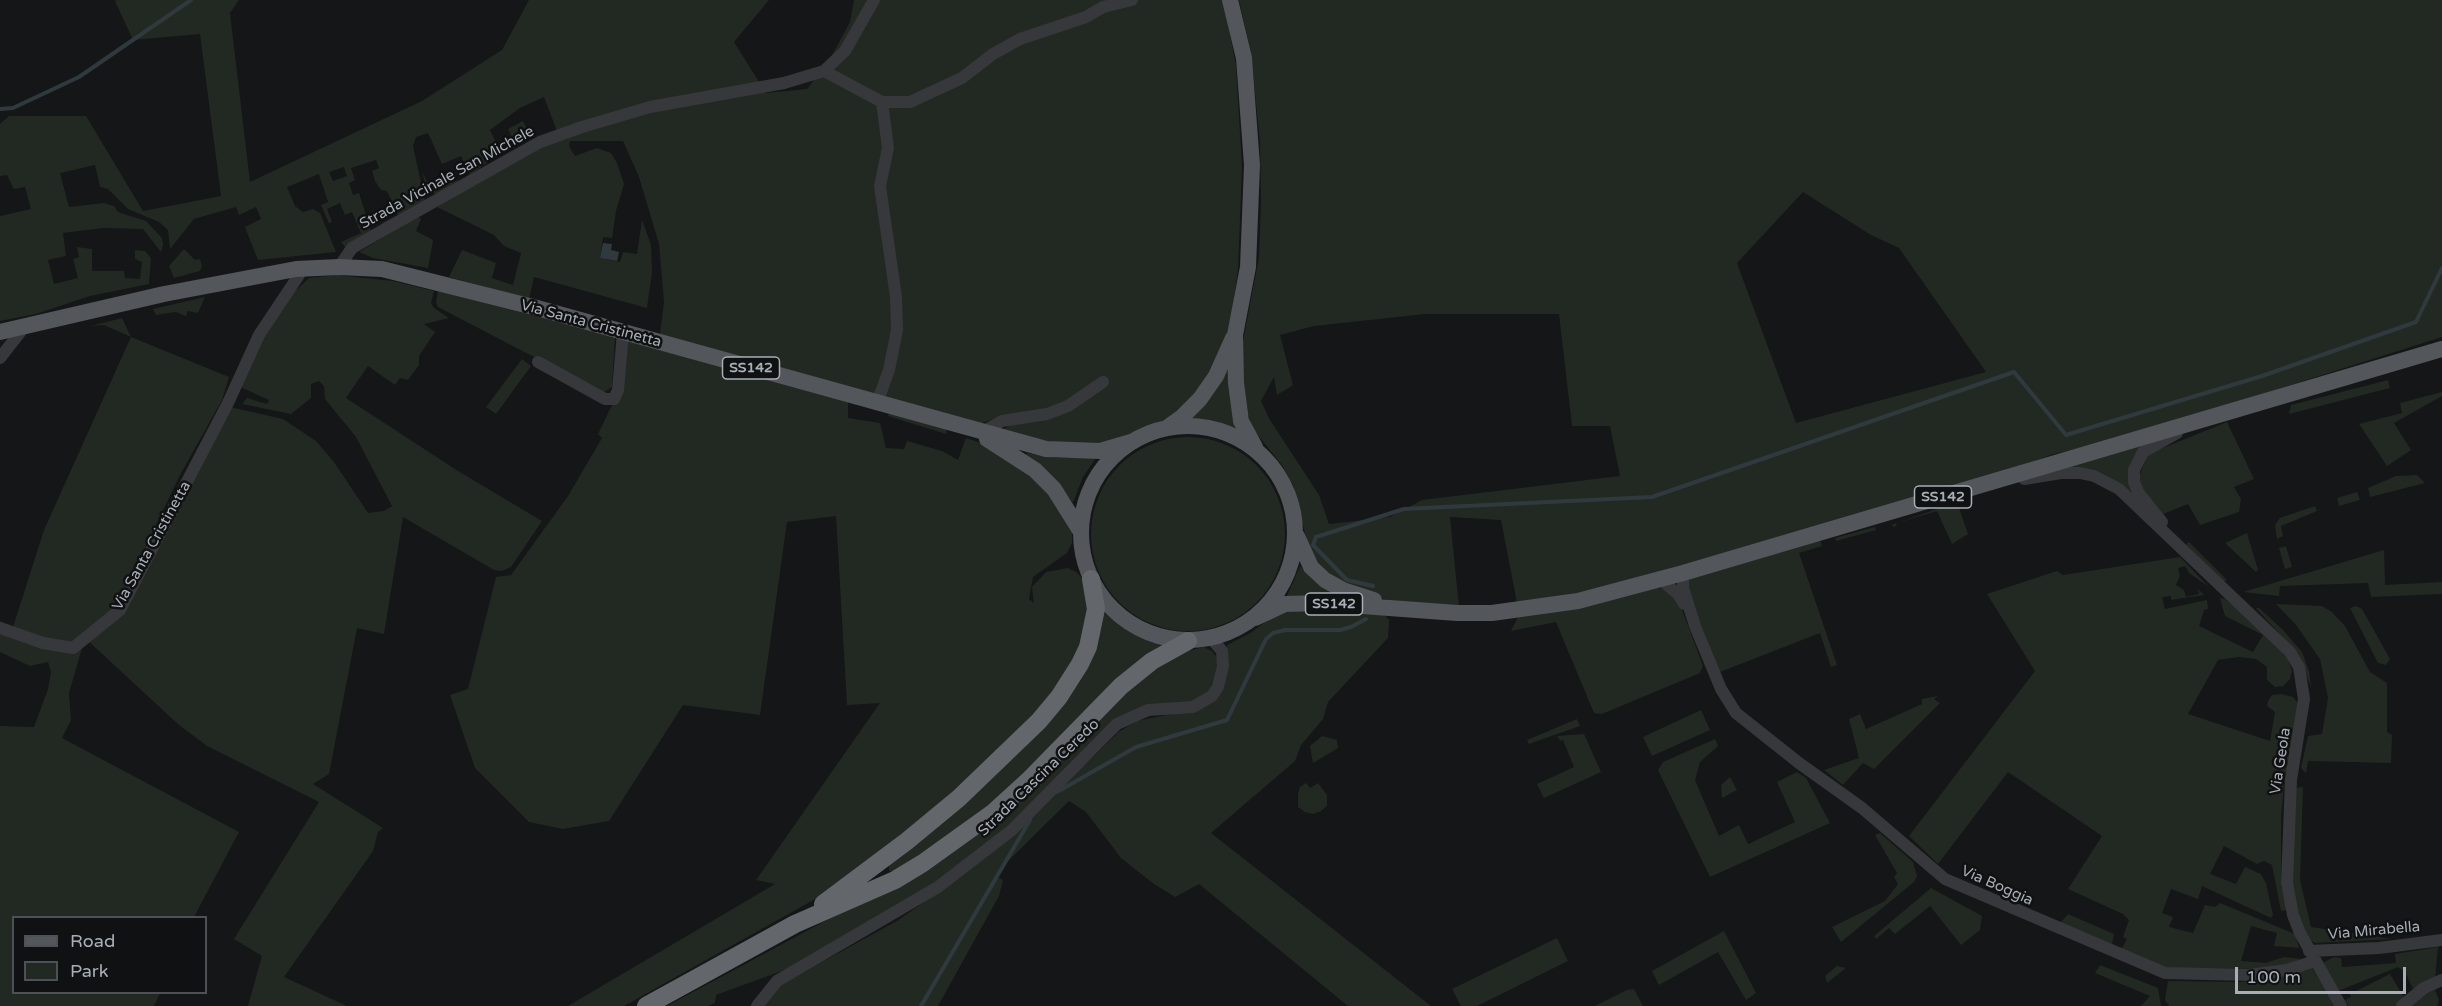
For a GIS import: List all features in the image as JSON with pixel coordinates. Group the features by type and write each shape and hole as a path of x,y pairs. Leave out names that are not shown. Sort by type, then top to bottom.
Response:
{"highway":[{"path":"795,924 933,820 1039,721 1070,681 1088,647 1096,609 1091,579"},
{"path":"646,1006 795,924 895,880 963,836 1028,781 1121,686 1152,662 1188,641"}],"main road":[{"path":"1230,0 1244,58 1252,165 1248,267 1235,335 1236,383 1241,421 1257,451"},
{"name":"Via Santa Cristinetta","path":"0,332 157,295 303,268 382,269 623,332 1046,448 1100,451 1131,442"},
{"path":"1166,428 1189,426 1212,429 1236,437 1257,451 1272,467 1285,488 1293,511 1296,534 1293,558 1284,581 1271,602 1255,618 1234,630 1211,638 1188,641 1152,634 1130,623 1104,600 1091,579 1083,555 1081,532 1084,509 1095,480 1113,457 1131,442 1166,428 1182,417 1200,399 1216,376 1235,335"},
{"name":"SS142","path":"1255,618 1284,604 1322,603 1457,613 1523,610 1578,601 1683,573 2442,350"},
{"name":"Via Santa Cristinetta","path":"965,427 1016,455 1035,470 1054,489 1081,532"},
{"name":"SS142","path":"1296,534 1311,567 1325,580 1366,598 1415,611"}],"street":[{"name":"Strada Vicinale San Michele","path":"339,267 352,249 366,240 540,142 650,107 784,83 824,71 845,51 874,0"},
{"path":"824,71 882,102 910,102 962,78 993,54 1020,39 1086,17 1103,6 1132,0"},
{"path":"877,403 889,370 897,330 897,297 880,186 888,148 882,102"},
{"name":"Via Santa Cristinetta","path":"0,628 44,643 73,648 120,610 228,403 259,335 303,268"},
{"path":"0,358 25,326"},
{"path":"538,362 605,399 614,399 618,390 623,332"},
{"path":"982,432 1002,421 1047,414 1068,406 1103,382"},
{"name":"Via Geola","path":"2189,556 2138,492 2134,482 2134,470 2143,452 2203,421"},
{"name":"Via Geola","path":"1977,487 2061,473 2094,476 2119,489 2211,579 2279,638 2299,667 2303,682 2303,716 2291,780 2287,884 2293,915 2312,956 2341,1006"},
{"name":"Via Boggia","path":"1683,573 1683,588 1695,626 1721,689 1736,713 1799,763 1862,808 1935,871 1961,888 2164,974 2249,975 2287,970 2312,956"},
{"name":"Via Boggia","path":"1660,579 1678,594 1695,626"},
{"name":"Strada Cascina Ceredo","path":"757,1006 777,981 875,926 947,880 1012,830 1117,724 1148,710 1193,707 1212,696 1218,687 1223,666 1222,651 1211,638"},
{"name":"Via Mirabella","path":"2312,956 2442,940"},
{"path":"2402,1006 2424,988 2442,980"}],"green space":[{"path":"239,0 230,13 250,182 422,101 502,50 529,0 769,0 734,42 766,93 807,89 829,61 850,22 854,0 1223,0 1236,65 1242,167 1238,270 1230,326 1224,347 1203,386 1169,419 1119,440 1084,448 998,432 1011,425 1001,416 977,425 660,335 664,302 659,244 639,177 623,141 570,141 569,146 575,156 597,148 611,153 617,163 624,184 616,211 612,238 603,237 600,258 620,262 623,252 637,254 642,220 651,245 652,272 647,308 534,277 529,299 449,277 462,250 496,263 492,278 513,285 521,253 504,246 494,235 437,207 557,131 544,97 520,108 490,130 501,153 470,175 461,156 442,164 428,133 416,137 413,146 425,201 383,226 382,223 398,215 387,191 381,190 375,181 372,171 379,168 376,160 351,168 355,180 349,183 353,195 359,193 371,231 345,247 341,242 361,233 352,212 345,215 340,203 327,209 332,222 329,223 321,205 328,202 319,174 287,187 295,206 303,212 313,209 320,213 336,252 258,260 245,227 261,219 256,207 239,215 236,207 194,219 170,249 168,230 159,222 128,209 108,189 100,187 95,165 60,173 69,207 104,203 114,206 118,212 146,221 162,238 163,245 161,252 143,229 103,228 63,233 66,256 48,260 54,284 78,278 73,259 79,257 77,247 92,249 92,271 124,271 125,278 140,279 142,262 135,259 135,250 145,251 151,258 149,284 90,296 36,314 0,321 0,216 31,209 25,187 14,189 7,175 0,176 0,124 9,116 86,116 143,211 221,196 200,34 133,40 115,1","holes":["344,167 347,176 333,181 329,172"]},
{"path":"1239,0 2442,0 2442,337 2114,441 2054,454 1997,474 1585,593 1517,603 1501,520 1450,517 1459,607 1401,603 1369,595 1342,584 1311,557 1293,485 1282,465 1252,428 1241,389 1243,341 1259,257 1261,201 1260,142 1251,53","holes":["1803,192 1871,235 1899,248 1986,372 1796,423 1737,263","1425,314 1559,314 1572,426 1610,426 1620,476 1422,500 1390,517 1329,524 1319,495 1270,420 1261,401 1274,377 1277,395 1293,385 1280,335 1314,326"]},
{"path":"523,121 530,135 515,143 508,129"},
{"path":"422,171 427,182 446,174 450,183 458,180 459,183 438,196 426,187"},
{"path":"418,216 421,219 416,231 433,240 428,268 373,258 359,252"},
{"path":"184,249 195,260 200,259 202,266 200,271 174,278 169,266"},
{"path":"336,275 393,281 434,291 431,303 434,308 449,318 424,324 435,332 419,356 419,365 408,380 400,378 395,385 368,366 346,398 458,471 542,521 511,567 502,571 494,570 403,517 384,634 357,628 329,774 313,784 383,828 378,832 373,851 284,977 347,1006 248,1006 262,956 234,939 319,802 207,746 179,725 85,638 69,693 71,720 62,738 239,832 195,916 12,916 12,994 160,994 154,1006 0,1006 0,726 34,727 48,689 51,672 48,662 30,666 0,652 0,621 13,627 44,530 131,337 229,377 222,400 180,475 107,627 230,407 283,419 316,441 334,462 368,513 384,511 392,506 356,437 325,399 324,386 319,381 311,384 311,398 291,414 242,404 247,398 267,404 269,400 238,386 258,345 293,293 309,278"},
{"path":"438,291 615,337 612,387 603,393 438,307 436,303"},
{"path":"205,297 198,313 188,311 186,316 176,312 156,315 153,309"},
{"path":"122,318 131,337 104,325 91,326"},
{"path":"628,341 848,402 848,418 880,423 886,448 904,449 907,441 942,451 958,460 966,438 987,445 1041,482 1072,526 1072,543 1067,553 1033,577 1029,599 1034,603 1032,587 1046,572 1068,568 1076,572 1084,580 1089,591 1088,630 1061,686 993,760 835,888 624,1006 568,1006 775,884 756,880 880,703 847,705 836,516 787,522 760,715 683,705 609,821 563,829 529,822 475,768 450,695 468,689 496,577 511,575 568,496 602,438 598,434 611,407 619,398"},
{"path":"522,359 531,366 496,414 486,407"},
{"path":"1230,366 1238,431 1213,421 1190,419"},
{"path":"2388,380 2390,388 2289,414 2291,405"},
{"path":"2442,392 2442,396 2394,423 2411,450 2387,466 2359,424 2402,413 2400,403"},
{"path":"889,413 947,429 946,434 888,416"},
{"path":"2227,422 2254,479 2234,487 2241,499 2239,512 2200,525 2188,504 2163,514 2141,487 2139,477 2148,454"},
{"path":"1178,437 1198,437 1234,448 1257,465 1269,480 1278,497 1285,524 1285,544 1278,571 1269,588 1257,603 1242,615 1225,624 1198,631 1178,631 1142,620 1113,596 1102,580 1095,562 1091,544 1091,524 1102,488 1126,459 1142,448 1160,441"},
{"path":"2146,443 2131,463 2129,472 2139,502 2108,477 2093,472 2059,469"},
{"path":"1027,453 1056,458 1096,458 1083,477 1073,503 1060,486 1025,456"},
{"path":"2417,475 2425,483 2370,497 2368,488 2396,476"},
{"path":"2357,492 2360,500 2339,506 2337,498"},
{"path":"1957,502 1968,534 1952,544 1937,511 1897,523 1895,527 1891,525"},
{"path":"2315,506 2317,511 2281,526 2283,536 2277,539 2275,525 2280,518"},
{"path":"1875,527 1876,530 1836,541 1835,538"},
{"path":"2247,533 2258,570 2256,572 2225,543"},
{"path":"1820,540 1822,546 1799,553 1837,665 1831,667 1820,633 1720,672 1687,591 1690,576"},
{"path":"2189,542 2227,580 2221,583 2186,544"},
{"path":"2286,546 2292,567 2285,569 2279,548"},
{"path":"2384,550 2385,585 2442,582 2442,594 2371,597 2368,583 2280,586 2279,596 2243,592"},
{"path":"2180,557 2209,587 2189,573 2185,566 2178,568 2180,576 2176,585 2184,590 2186,597 2199,594 2198,589 2204,595 2171,600 2171,596 2162,597 2165,609 2207,600 2208,609 2204,610 2199,626 2253,652 2263,635 2225,616 2220,598 2225,599 2263,629 2288,659 2292,671 2290,679 2283,686 2275,687 2267,680 2267,667 2256,659 2239,657 2218,660 2188,714 2270,741 2275,712 2267,706 2268,701 2272,695 2281,694 2293,697 2298,703 2297,730 2284,783 2281,818 2281,885 2287,910 2281,911 2272,865 2264,861 2257,864 2224,846 2210,874 2236,884 2245,867 2261,874 2266,883 2273,915 2271,918 2202,886 2198,899 2171,889 2162,913 2173,917 2169,927 2193,933 2205,905 2215,907 2220,903 2295,934 2299,948 2274,946 2277,933 2251,926 2241,961 2266,963 2284,957 2301,959 2279,969 2167,968 2121,950 2127,939 2123,937 2129,920 2123,914 2068,889 2102,836 2008,772 1938,864 1909,836 2035,671 1987,594 2057,571 2063,575"},
{"path":"1300,566 1319,585 1341,596 1287,596"},
{"path":"1656,587 1667,590 1678,599 1703,666 1700,673 1602,714 1594,713 1556,622 1511,631 1518,617"},
{"path":"2276,604 2322,606 2332,612 2345,626 2370,672 2387,683 2387,732 2392,735 2391,763 2308,761 2306,773 2301,768 2308,736 2322,734 2328,698 2320,659 2296,625"},
{"path":"2356,606 2362,609 2390,659 2386,665 2378,663 2350,608"},
{"path":"1302,607 1384,614 1389,620 1388,638 1328,702 1323,719 1301,745 1295,761 1211,833 1431,1006 1348,1006 1199,884 1175,897 1154,884 1121,858 1086,812 1069,801 1002,867 996,877 1003,880 999,896 938,1006 762,1006 780,985 897,921 960,877 1020,828 1120,731 1137,721 1205,707 1224,688 1228,666 1227,645 1252,632 1273,616"},
{"path":"2256,608 2259,608 2282,629 2302,652 2309,671 2311,687 2298,654"},
{"path":"1100,610 1127,629 1157,643 1168,645 1012,791 897,871 889,871 889,864 1035,728"},
{"path":"1204,647 1212,651 1218,659 1214,683 1206,695 1195,703 1144,708 1011,825 934,886 787,969 716,995 715,1003 708,1006 667,1006 851,907 897,885 1137,681 1179,653"},
{"path":"1938,696 1934,699 1940,703 1874,769 1863,763 1843,785 1824,770 1859,758 1849,719 1860,714 1866,729 1922,704 1922,699"},
{"path":"1701,710 1710,730 1652,756 1643,737"},
{"path":"1577,719 1580,726 1529,744 1527,740"},
{"path":"1584,734 1601,772 1544,798 1537,784 1574,767 1563,740 1560,741 1557,736"},
{"path":"1322,736 1337,740 1338,748 1313,763 1310,746"},
{"path":"1715,739 1718,746 1700,762 1695,780 1719,836 1739,825 1748,844 1795,822 1777,782 1797,772 1806,778 1830,823 1710,877 1658,770 1663,762"},
{"path":"1730,777 1737,790 1722,798 1721,785"},
{"path":"1306,783 1310,788 1318,783 1327,795 1327,806 1313,814 1298,807 1300,787"},
{"path":"2303,787 2300,880 2311,927 2392,939 2315,943 2308,939 2300,919 2291,883 2296,788"},
{"path":"1880,833 1913,862 1917,876 1914,882 1841,942 1832,927 1885,901 1898,884 1894,877 1897,873 1875,835"},
{"path":"1931,888 1982,916 1980,930 1961,945 1930,906 1895,934 1889,928 1876,939 1874,936"},
{"path":"2068,914 2114,934 2112,944 2060,923"},
{"path":"1724,931 1756,993 1746,1000 1718,952 1659,985 1652,971"},
{"path":"1557,938 1568,961 1477,1006 1461,1006 1452,989"},
{"path":"2438,947 2435,980 2413,989 2405,972 2398,967 2338,991 2323,966 2324,962 2334,957 2341,958 2342,967 2396,963 2395,954"},
{"path":"2100,965 2158,988 2161,1006 2141,1006 2150,996 2095,973"},
{"path":"1837,966 1846,968 1827,983 1825,976"},
{"path":"2312,968 2335,1006 2169,1006 2165,1000 2168,981 2241,982 2290,975"},
{"path":"2390,974 2405,999 2400,1006 2348,1006 2345,1000 2351,997 2350,994"},
{"path":"1634,989 1643,1006 1595,1006 1627,990"},
{"path":"2435,990 2439,1000 2437,1006 2406,1006 2419,995"}],"shaded area":[{"path":"603,243 612,244 611,250 619,252 617,261 600,258"}],"waterway":[{"path":"0,109 13,108 79,77 191,0"},
{"path":"1373,586 1347,580 1313,545 1316,537 1404,509 1652,497 2014,372 2066,435 2262,376 2416,322 2442,268"},
{"path":"1057,792 1136,747 1227,720 1266,639 1273,633 1285,630 1340,630 1366,619"},
{"path":"921,1006 1030,820"}]}
